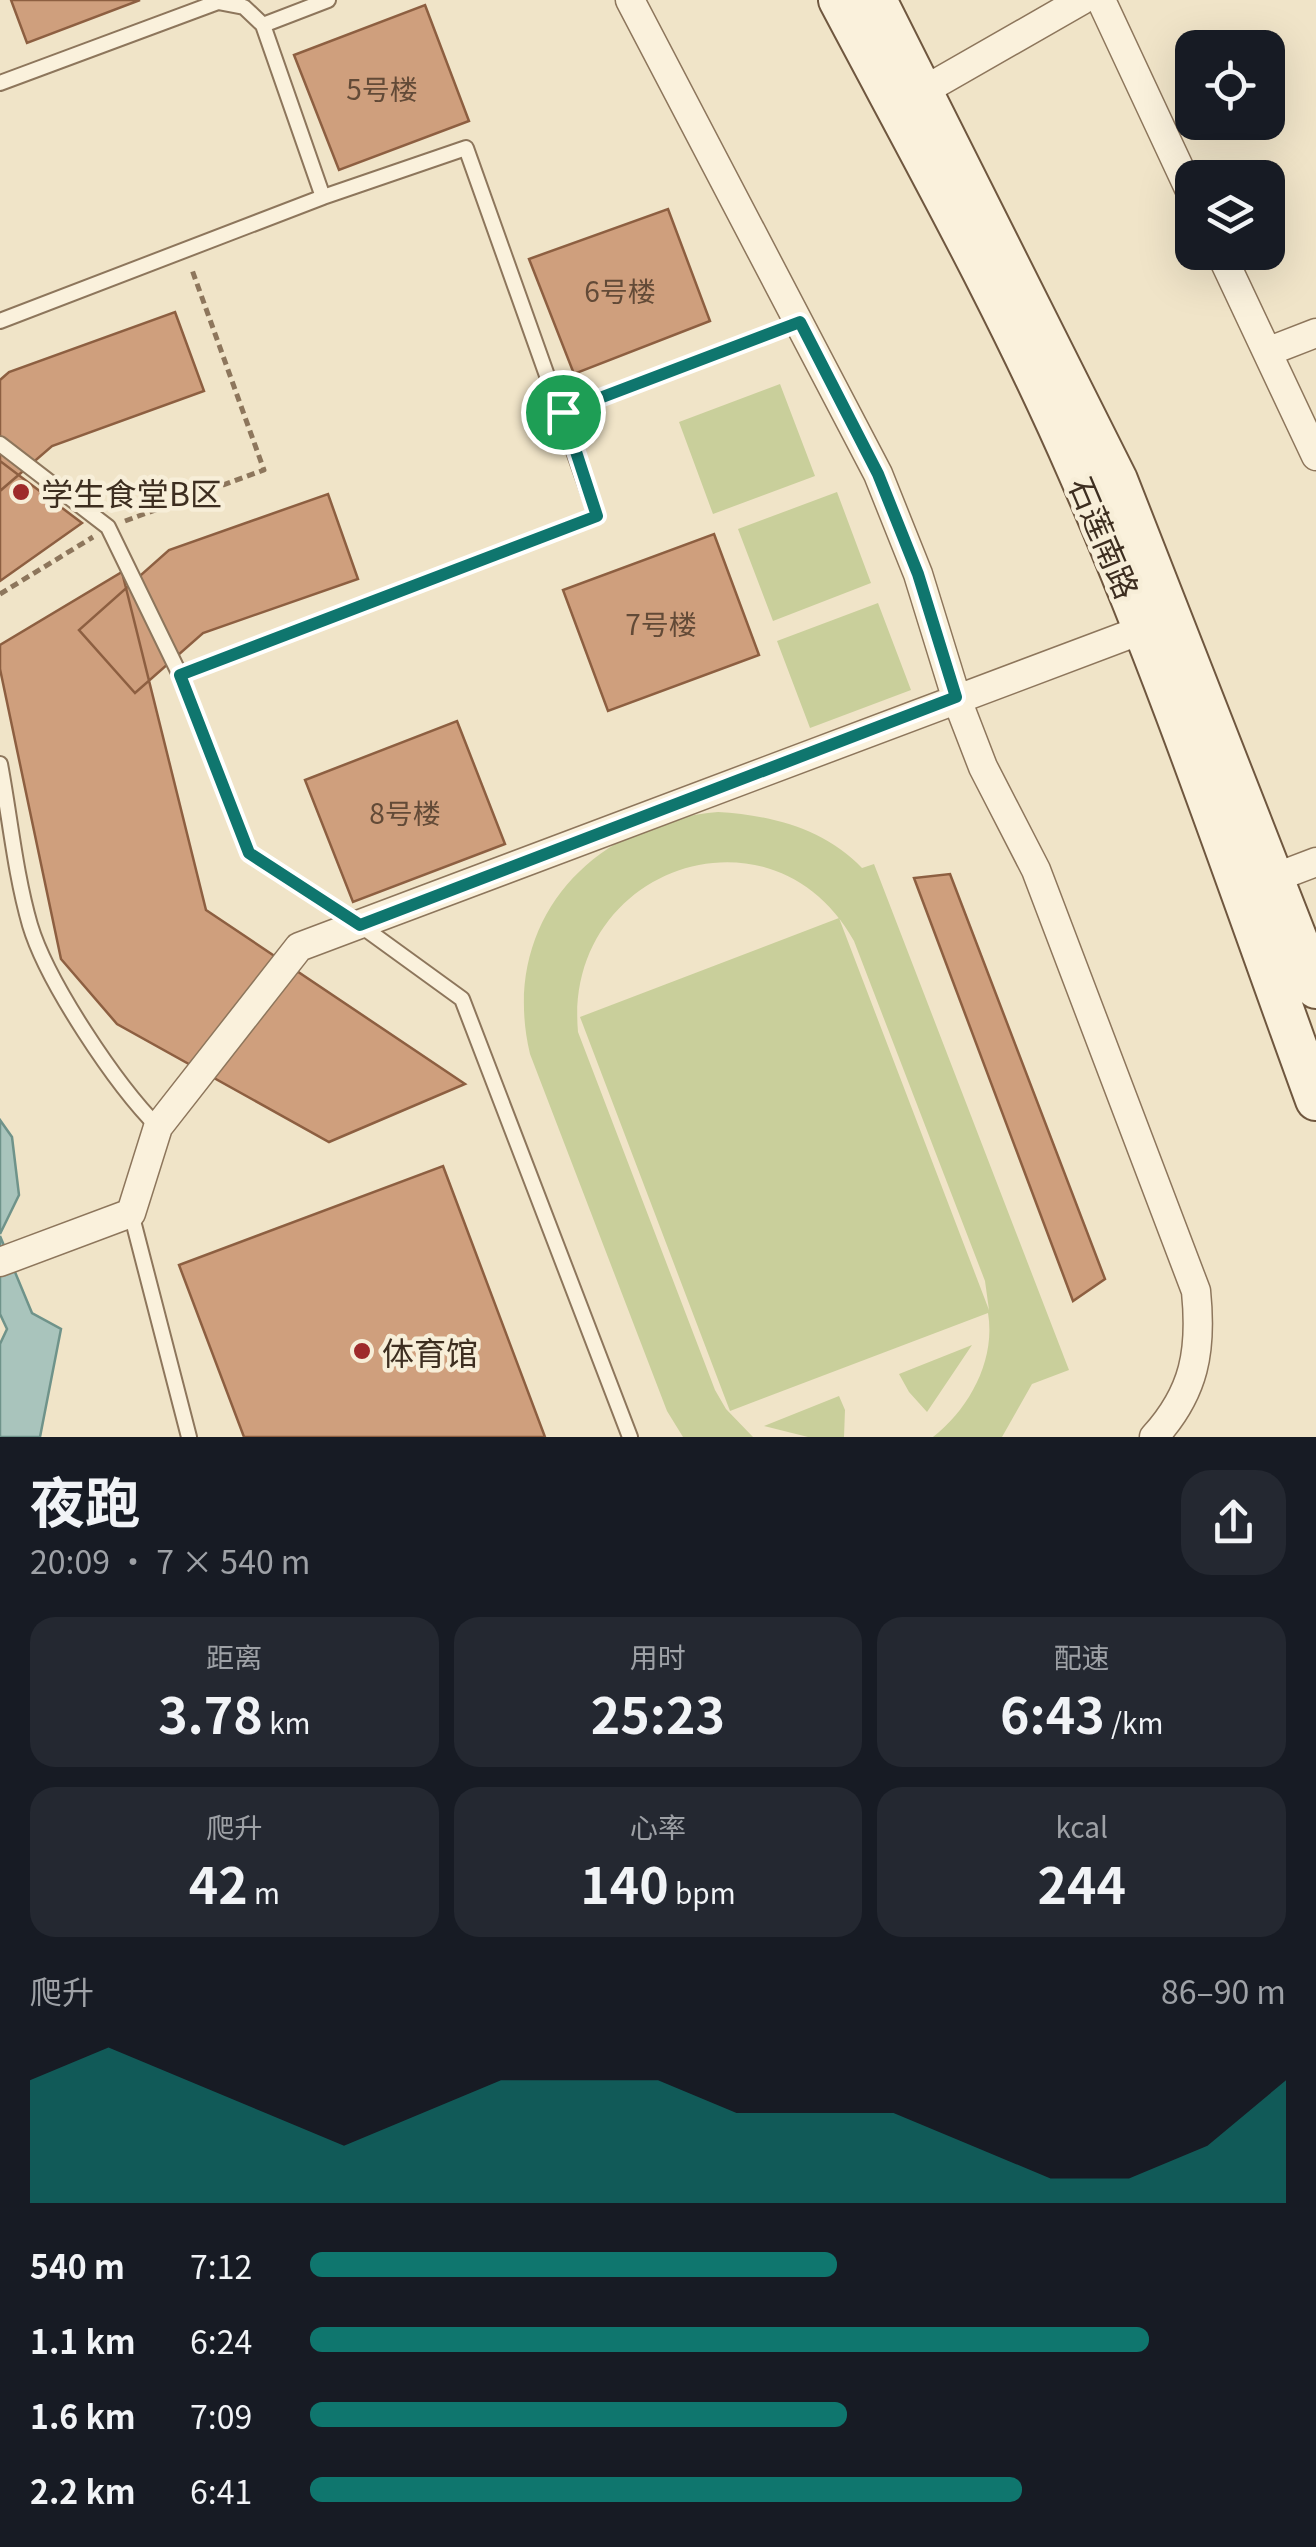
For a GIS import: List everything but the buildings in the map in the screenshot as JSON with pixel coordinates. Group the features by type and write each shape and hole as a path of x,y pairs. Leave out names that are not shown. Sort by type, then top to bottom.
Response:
{"street":[{"path":"630,0 878,474 918,574 956,697 983,767 1036,870 1196,1291 1198,1332 1192,1377 1178,1411 1154,1437"},
{"name":"石莲南路","path":"839,0 1001,309 1077,468 1144,629 1316,1100"},
{"name":"石莲南路","path":"876,0 1117,480 1316,988"},
{"path":"923,91 1082,0"},
{"path":"1100,0 1175,160"},
{"path":"1228,270 1316,456"},
{"path":"1266,352 1316,332"},
{"path":"0,1262 131,1213 158,1128 298,948 1144,629"},
{"path":"1274,878 1316,862"}],"lane":[{"path":"263,25 328,0"},
{"path":"0,83 218,2 244,7 263,25 323,196"},
{"path":"0,321 323,196 466,148 597,516 180,675"},
{"path":"563,412 800,322"},
{"path":"0,444 108,528 180,675 249,853 360,925 462,999 630,1437"},
{"path":"0,764 30,923 43,959 128,1096 158,1128"},
{"path":"131,1213 189,1437"}],"path":[{"path":"0,594 108,528 264,470 185,250"}],"green space":[{"path":"780,384 815,476 713,514 679,422"},
{"path":"837,492 871,583 773,621 738,529"},
{"path":"878,603 911,690 810,728 777,641"},
{"path":"718,812 796,826 831,843 862,868 874,864 1069,1370 1032,1384 1002,1437 933,1437 958,1412 977,1382 988,1348 988,1313 730,1411 580,1017 836,919 818,896 775,870 727,862 680,870 637,892 603,928 582,975 578,1032 715,1390 726,1409 753,1437 683,1437 667,1411 530,1054 524,1007 528,963 542,923 564,888 594,859 630,836 672,820","holes":["842,926 854,941 985,1281 989,1310"]},
{"path":"972,1345 927,1412 899,1374"},
{"path":"839,1396 845,1410 844,1437 808,1437 764,1426"}],"water":[{"path":"0,1120 12,1137 19,1195 0,1234"},
{"path":"0,1236 32,1313 61,1329 40,1437 0,1437 0,1344 7,1329 0,1314"}],"place":[{"name":"学生食堂B区","path":"21,492"},
{"name":"体育馆","path":"362,1351"}],"route":[{"path":"800,322 878,474 918,574 956,697 360,925 249,853 180,675 597,516 563,412 800,322"}]}
